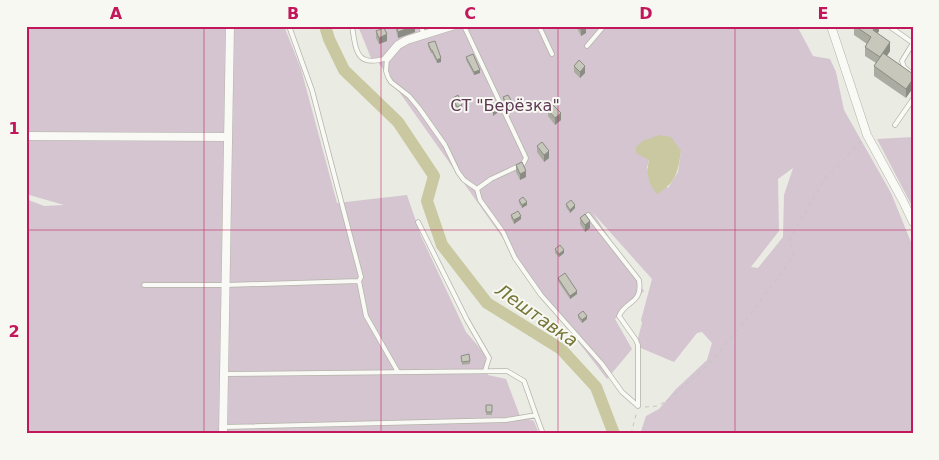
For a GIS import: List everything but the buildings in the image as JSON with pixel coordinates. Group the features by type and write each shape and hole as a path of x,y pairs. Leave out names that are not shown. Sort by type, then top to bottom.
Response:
{"street":[{"path":"223,430 230,26"},
{"path":"387,58 398,45 407,40 452,26"},
{"path":"831,26 867,135 913,222"},
{"path":"26,136 228,137"}],"lane":[{"path":"289,26 312,90 361,277 359,281 366,316 398,372"},
{"path":"352,26 356,48 363,59 373,62 387,58 386,72 391,82 409,96 419,108 445,145 458,172 464,180 477,189 480,200 503,232 515,258 542,295 602,364 622,392 638,406"},
{"path":"421,26 424,36"},
{"path":"464,26 526,158 523,164 492,179 477,189"},
{"path":"540,26 552,54"},
{"path":"587,46 604,26"},
{"path":"889,26 913,43 902,61 904,68 913,75"},
{"path":"896,125 913,99"},
{"path":"588,215 639,280 640,287 637,299 619,316 638,345 638,406"},
{"path":"418,222 467,320 489,358 485,371"},
{"path":"144,285 226,285 359,281"},
{"path":"224,374 507,371 524,381 542,434"},
{"path":"223,430 506,420 536,415"}],"path":[{"path":"631,434 638,406 657,406 667,401 710,362 748,317 794,256 790,239 824,180 867,135"}],"green space":[{"path":"26,26 284,26 301,69 337,203 407,195 421,236 466,332 485,354 488,375 506,379 520,416 534,421 539,434 26,434 26,199 44,206 64,205 26,194"},
{"name":"СТ \"Берёзка\"","path":"358,26 797,26 813,56 830,59 836,72 844,110 891,193 913,247 913,434 640,434 646,416 659,409 676,389 707,360 712,343 702,332 697,333 674,362 636,346 652,279 593,213 644,291 615,319 632,349 607,379 556,313 378,62 371,58","holes":["681,151 678,172 668,188 647,168 649,160","793,168 784,195 783,237 758,268 751,267 779,231 778,179"]},
{"path":"913,137 913,208 877,139"}],"shaded area":[{"path":"659,135 671,137 681,151 675,176 668,186 657,194 648,178 649,160 636,153 636,147 643,141"}],"waterway":[{"name":"Лештавка","path":"325,26 344,70 398,122 434,176 427,201 442,245 487,303 561,349 596,387 614,434"}]}
